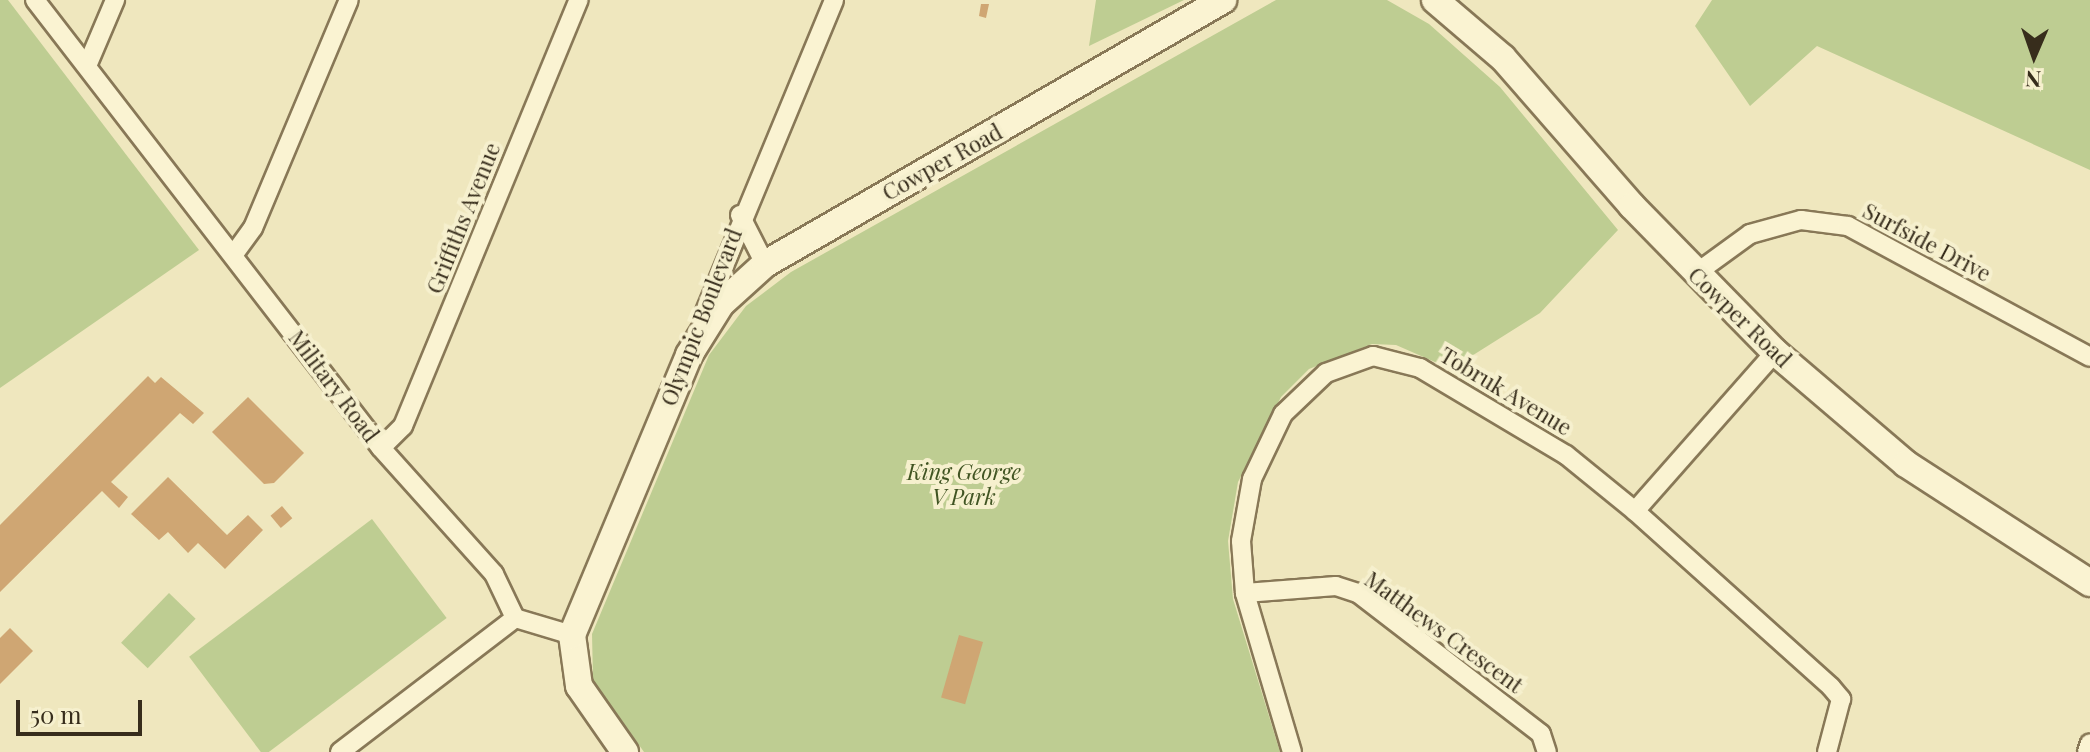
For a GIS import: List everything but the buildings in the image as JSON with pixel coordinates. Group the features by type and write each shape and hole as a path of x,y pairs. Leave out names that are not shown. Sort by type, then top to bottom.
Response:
{"main road":[{"name":"Cowper Road","path":"689,355 721,304 765,264 1223,0"},
{"name":"Cowper Road","path":"1435,0 1503,58 1695,274 1775,352 1906,464 2090,583"},
{"name":"Olympic Boulevard","path":"572,635 689,355"},
{"path":"572,635 579,686 625,752"}],"street":[{"name":"Military Road","path":"35,0 381,448 494,574 515,618"},
{"path":"87,66 115,0"},
{"path":"234,254 253,228 349,0"},
{"name":"Griffiths Avenue","path":"381,448 403,426 579,0"},
{"name":"Olympic Boulevard","path":"689,355 740,213 834,0"},
{"path":"740,213 742,229 765,264"},
{"name":"Surfside Drive","path":"1695,274 1750,234 1801,220 1848,226 2090,357"},
{"path":"1635,511 1775,352"},
{"name":"Tobruk Avenue","path":"1292,752 1245,593 1241,541 1252,479 1283,414 1326,373 1373,356 1434,376 1566,455 1635,511 1841,699 1827,752"},
{"name":"Matthews Crescent","path":"1245,593 1336,586 1358,593 1541,734 1547,752"},
{"path":"340,752 515,618 572,635"},
{"path":"2087,752 2090,743"}],"green space":[{"path":"0,0 8,0 199,250 0,388"},
{"path":"1096,0 1184,0 1089,46"},
{"name":"King George V Park","path":"1276,0 1387,0 1429,24 1500,87 1618,230 1540,313 1451,369 1396,345 1372,344 1309,369 1281,397 1238,482 1228,541 1233,599 1280,752 644,752 593,680 592,634 709,355 746,306 791,272"},
{"path":"1712,0 2090,0 2090,170 1817,46 1750,106 1695,26"},
{"path":"372,519 447,618 269,752 261,752 189,657"},
{"path":"169,593 196,619 148,668 121,643"}]}
